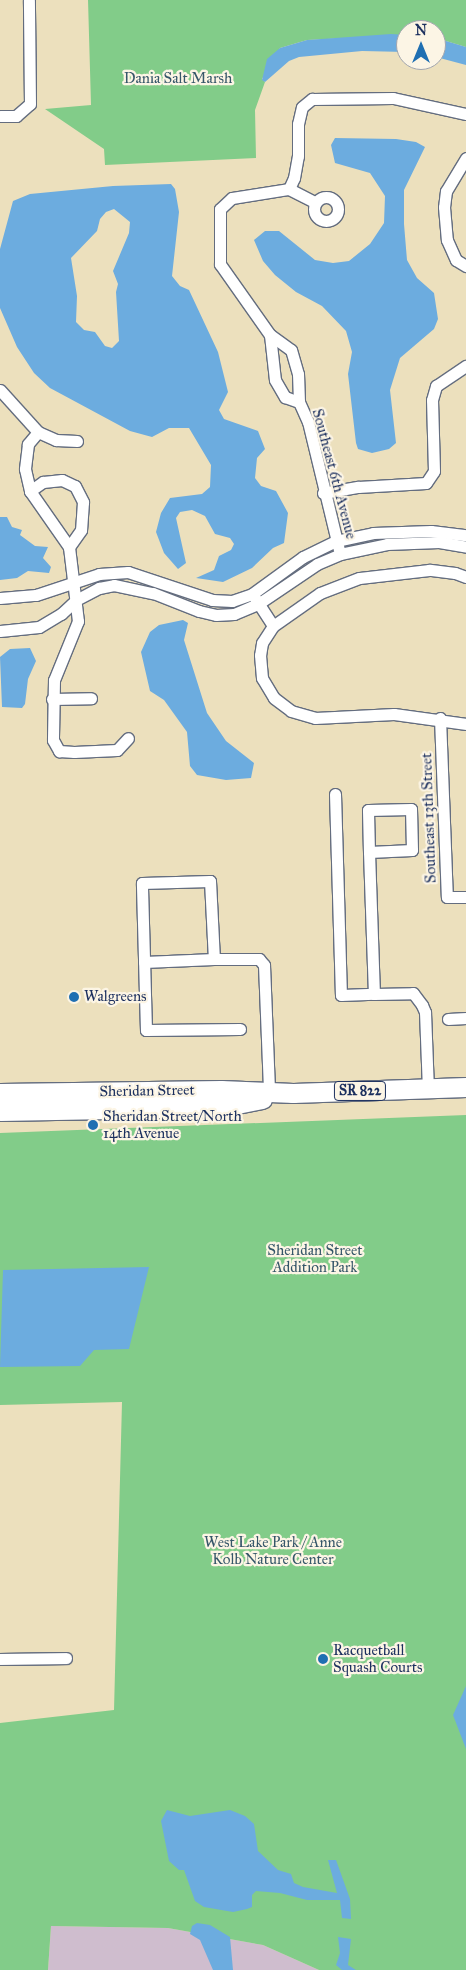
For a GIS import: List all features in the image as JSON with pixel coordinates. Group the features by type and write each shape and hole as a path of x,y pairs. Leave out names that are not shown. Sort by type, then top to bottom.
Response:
{"main road":[{"name":"Sheridan Street","path":"0,1093 293,1093 466,1087"},
{"name":"Sheridan Street","path":"0,1110 222,1107 293,1093"}],"street":[{"path":"0,116 16,116 30,104 29,0"},
{"path":"316,203 289,189 297,163 298,124 302,107 312,100 394,98 466,114"},
{"path":"466,158 446,190 444,208 447,240 456,260 466,266"},
{"name":"Southeast 6th Avenue","path":"289,189 232,198 220,209 220,264 270,335 291,350 298,374 299,402 308,422 323,493 340,554"},
{"name":"Southeast 6th Avenue","path":"270,335 274,380 285,397 299,402"},
{"path":"323,493 358,487 426,483 434,471 432,400 436,386 466,366"},
{"path":"0,390 38,432 56,440 77,441"},
{"path":"38,432 28,444 25,469 30,490 69,547 78,621 54,680 52,699 53,740 59,751 117,750 128,738"},
{"path":"30,490 43,482 62,480 75,486 83,502 84,517 81,530 69,547"},
{"path":"0,631 39,628 61,614 76,600 99,588 114,585 153,593 183,606 216,615 234,614 255,599 303,557 336,540 373,533 412,532 466,535"},
{"path":"0,598 36,595 99,574 128,572 212,600 255,599 317,564 340,554 387,544 439,542 466,546"},
{"path":"466,578 456,573 429,570 359,578 320,593 273,626 262,643 260,655 262,678 274,698 291,711 315,718 394,714 440,718 466,724"},
{"path":"255,599 273,626"},
{"path":"52,699 91,698"},
{"name":"Southeast 13th Street","path":"440,718 447,897 466,897"},
{"path":"335,794 341,995 413,993 425,1012 430,1089"},
{"path":"369,852 412,850 411,809 368,810 369,852 374,994"},
{"path":"214,959 210,881 142,883 146,1030 240,1029"},
{"path":"144,962 259,959 264,965 268,1092"},
{"path":"448,1019 466,1018"},
{"path":"0,1659 66,1658"}],"shaded area":[{"path":"51,1926 168,1928 263,1945 319,1970 48,1970"}],"green space":[{"name":"Dania Salt Marsh","path":"88,0 466,0 466,47 446,41 446,20 396,20 396,36 307,40 280,48 262,79 265,82 255,110 256,158 105,165 104,149 45,109 91,105"},
{"path":"466,1115 466,1970 319,1970 263,1945 168,1928 51,1926 48,1970 0,1970 0,1723 114,1710 122,1402 0,1405 0,1133"}],"water":[{"path":"396,34 396,52 362,51 299,57 289,61 265,82 262,80 267,59 280,48 307,40"},
{"path":"446,41 466,47 466,65 446,60"},
{"path":"335,138 396,139 416,142 425,147 404,190 404,224 407,260 417,278 434,293 438,319 434,329 400,358 390,390 396,443 389,449 372,453 358,449 356,443 348,374 352,352 346,331 322,306 296,292 275,275 263,261 254,240 265,231 279,231 315,260 333,263 349,261 370,244 384,223 385,196 370,173 335,163 331,145"},
{"path":"171,184 175,189 179,212 172,276 180,286 189,290 218,352 228,392 219,410 224,419 258,431 265,449 257,458 255,478 261,486 276,491 288,513 284,543 273,548 252,568 223,582 196,578 214,570 219,556 231,550 234,544 230,538 215,534 205,516 192,510 180,512 176,518 186,563 178,569 164,553 156,532 161,513 170,498 202,494 210,487 211,465 189,428 169,428 152,437 130,431 50,388 34,373 17,347 0,308 0,249 13,201 30,194 113,186","holes":["114,209 130,222 129,233 113,271 118,284 116,292 119,341 112,348 105,346 95,332 84,330 76,322 77,296 71,258 97,231 100,219 106,212"]},
{"path":"0,517 7,517 12,527 22,530 20,535 35,546 48,547 43,558 51,567 49,573 28,571 17,578 0,580"},
{"path":"183,620 188,623 184,640 207,713 226,741 254,763 251,778 226,780 197,775 190,766 187,732 164,700 150,691 141,652 150,632 159,625"},
{"path":"30,648 36,661 28,679 25,704 22,708 2,707 0,657 10,649"},
{"path":"149,1267 129,1349 94,1350 80,1366 0,1367 3,1270"},
{"path":"466,1686 466,1749 453,1715"},
{"path":"167,1810 190,1816 230,1810 245,1816 254,1824 258,1851 278,1870 291,1874 294,1883 303,1887 337,1893 328,1860 336,1860 350,1899 351,1919 342,1918 340,1900 307,1900 280,1893 256,1891 252,1895 252,1907 247,1909 233,1912 204,1907 195,1901 184,1870 179,1870 169,1861 161,1821"},
{"path":"197,1923 210,1925 230,1937 233,1970 213,1970 200,1940 190,1934 192,1926"},
{"path":"338,1937 351,1939 348,1965 356,1970 342,1970 336,1965 340,1953"}],"place":[{"name":"Walgreens","path":"74,997"},
{"name":"Sheridan Street/North 14th Avenue","path":"93,1125"},
{"name":"Racquetball Squash Courts","path":"323,1659"}],"park label":[{"name":"Sheridan Street Addition Park","path":"315,1258"},
{"name":"West Lake Park / Anne Kolb Nature Center","path":"273,1550"}]}
